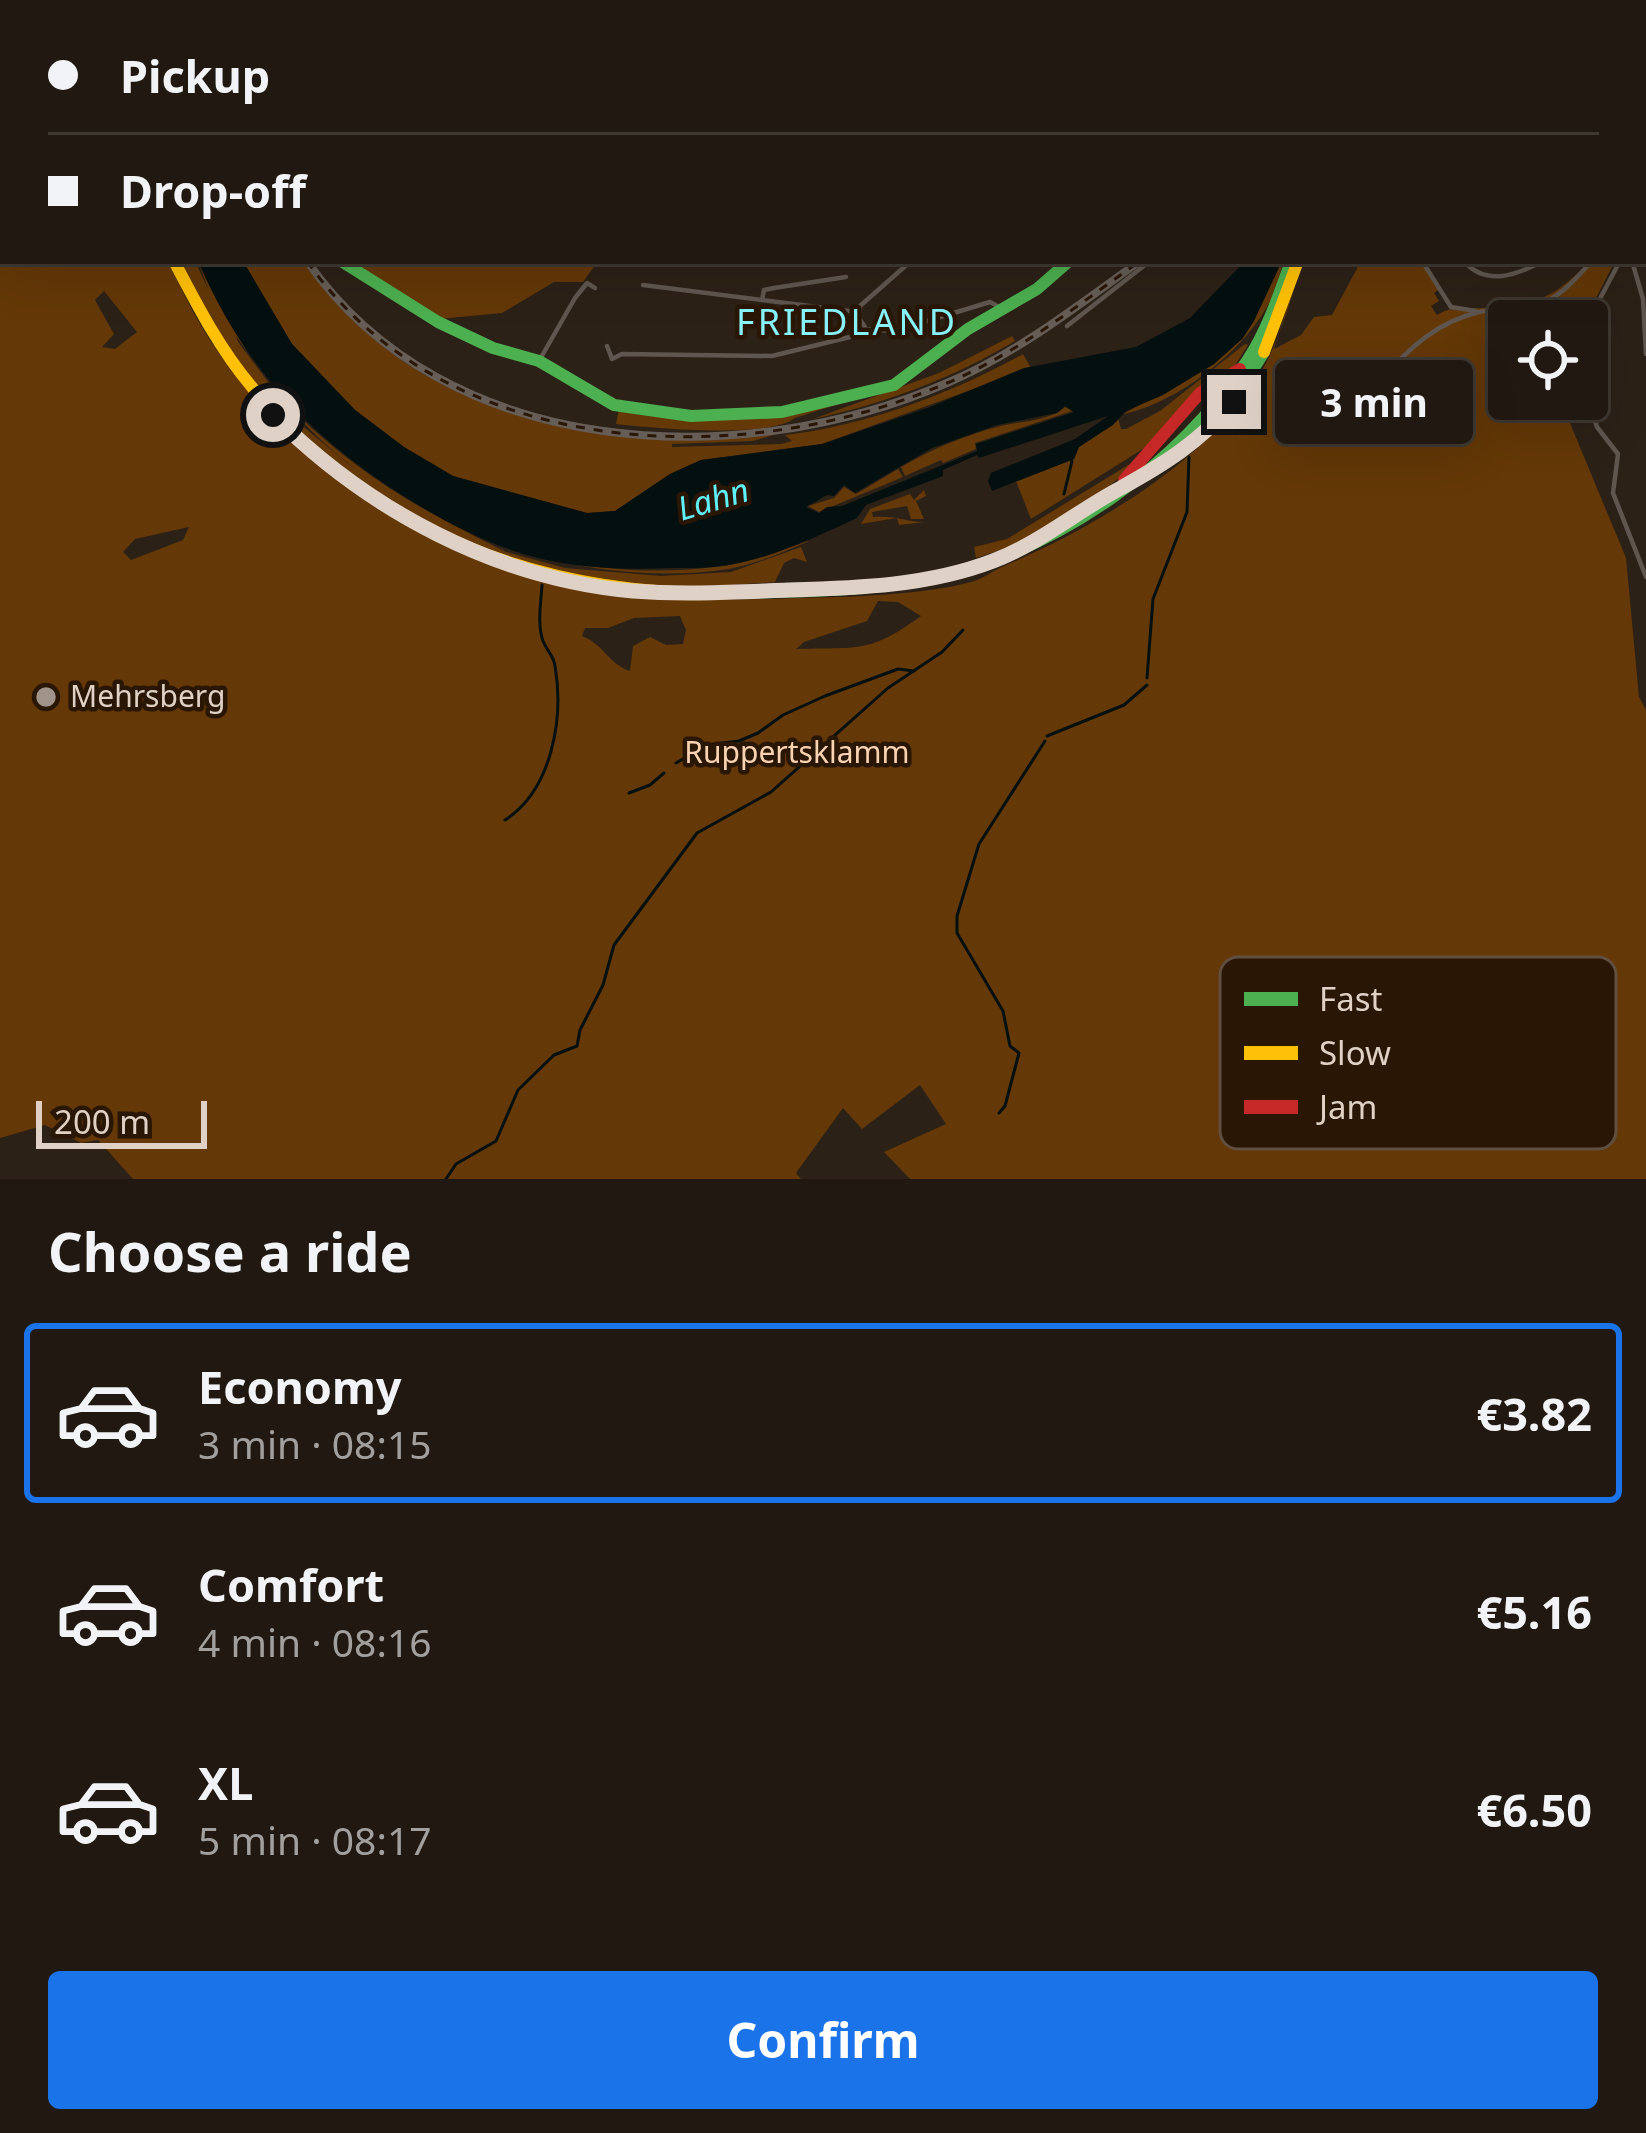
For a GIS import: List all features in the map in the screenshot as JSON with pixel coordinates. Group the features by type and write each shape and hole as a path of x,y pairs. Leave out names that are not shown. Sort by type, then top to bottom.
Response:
{"main road":[{"path":"176,264 197,309 232,364 273,415 322,460 384,504 440,536 546,576 630,590 688,593 850,588 924,580 1011,553 1059,529 1117,490 1207,410 1254,349 1294,264"},
{"path":"346,264 438,322 493,348 539,361 600,399 637,410 691,416 782,412 901,382 1066,264"},
{"path":"1117,490 1151,474 1199,439 1234,402 1264,352 1294,264"},
{"path":"1117,490 1200,393 1264,352"}],"street":[{"path":"644,286 857,311 908,264"},
{"path":"1067,326 1146,264"},
{"path":"1424,264 1451,307 1482,310 1543,303 1564,290 1589,264"},
{"path":"1467,264 1475,272 1495,277 1518,274 1537,264"},
{"path":"1599,300 1618,264"},
{"path":"1633,264 1642,298 1646,354"},
{"path":"762,300 764,290 846,277"},
{"path":"539,361 575,298 587,284 595,288"},
{"path":"607,346 612,358 622,354 772,356 866,329 894,331 990,302 1001,308"},
{"path":"1391,369 1419,338 1482,310"},
{"path":"857,311 866,329"},
{"path":"1595,420 1618,454 1613,493 1646,577"}],"green space":[{"name":"Ruppertsklamm","path":"0,264 171,264 197,319 233,373 328,468 384,508 503,567 564,584 651,597 841,597 909,593 975,581 1071,534 1173,469 1230,416 1261,373 1278,335 1274,349 1301,335 1314,317 1332,315 1359,264 1422,264 1438,290 1434,293 1439,301 1431,306 1437,315 1454,308 1488,307 1488,420 1569,420 1626,558 1639,697 1646,710 1646,1179 910,1179 884,1152 946,1124 920,1085 862,1129 843,1108 796,1173 801,1179 133,1179 98,1140 81,1143 45,1125 0,1138","holes":["104,291 137,332 115,349 102,347 114,334 95,300","189,527 183,540 131,560 123,552 135,539","878,601 898,602 921,616 875,643 796,649 867,621","680,616 686,630 683,644 666,645 650,637 633,646 630,671 582,636 585,628 608,628 634,618"]},
{"path":"181,264 196,264 209,291 200,264 246,350 236,336 238,342 300,424 405,501 506,552 565,568 661,576 731,572 801,547 807,562 794,558 784,563 775,582 651,586 540,570 474,547 411,517 352,478 299,433 252,381 212,324"},
{"path":"245,264 306,264 348,315 398,358 455,390 515,414 579,429 645,436 780,433 753,441 672,447 781,444 792,441 785,435 908,406 1023,354 1031,368 822,444 701,460 670,474 615,511 587,513 453,476 355,410 292,344"},
{"path":"350,264 596,264 583,282 554,282 502,313 439,319"},
{"path":"1281,264 1265,311 1247,335 1225,357 1174,394 1123,414 1214,364 1242,339"},
{"path":"1587,264 1613,264 1595,300 1536,300 1564,285"},
{"path":"1012,336 1015,341 943,378 813,419 939,373"},
{"path":"1245,344 1234,367 1200,387 1146,447 1031,519 1016,481 1074,459 1079,447 1118,418 1121,429 1126,429 1160,411"},
{"path":"863,396 761,428 616,424 619,409 680,418 742,418"},
{"path":"1065,407 1072,411 975,443 976,449 943,463 905,476 901,467 962,438 1043,418"},
{"path":"291,409 337,450 436,515 544,557 661,571 734,564 809,541 722,570 664,574 605,570 546,558 488,540 432,516 380,486 332,450"},
{"path":"1138,459 1104,491 1063,519 976,558 974,547 1007,539"},
{"path":"898,469 903,477 819,512 808,506 834,498 844,487 856,494"},
{"path":"924,490 926,496 916,501 924,519 911,519 907,506 872,512 873,517 897,518 861,524 870,509 910,494 914,500"}],"water":[{"name":"Lahn","path":"199,264 245,264 292,344 355,410 404,447 453,476 587,513 615,511 670,474 701,460 822,444 1024,368 1136,347 1190,318 1242,264 1281,264 1243,338 1214,364 1126,411 1079,447 1074,459 992,491 988,481 991,473 1075,439 1108,416 977,455 943,470 943,476 866,505 857,518 779,552 702,568 589,567 538,558 474,535 377,479 313,428 237,336","holes":["1065,406 1074,412 976,444 977,451 842,506 819,513 806,507 834,496 844,485 855,493 932,448 997,425 1057,413"]}],"waterway":[{"path":"1147,678 1153,599 1187,512 1189,457"},
{"path":"1064,494 1072,461"},
{"path":"505,820 534,791 556,730 554,662 541,634 542,585"},
{"path":"446,1179 456,1164 496,1141 518,1090 554,1055 577,1046 614,945 697,833 771,792 888,688 942,652 963,630"},
{"path":"676,763 707,745 758,733 783,715 825,696 898,669 914,671"},
{"path":"1047,736 1124,705 1147,685"},
{"path":"999,1113 1019,1053 1010,1046 1003,1011 957,933 957,916 979,844 1045,741"},
{"path":"629,793 664,773"}],"railway":[{"path":"310,264 366,327 437,377 516,411 602,431 690,437 779,430 866,412 947,383 1023,343 1136,264"}],"traffic: fast":[{"path":"346,264 438,322 493,348 539,361 614,405 691,416 782,412 894,385 968,329 1037,289 1066,264"},
{"path":"731,593 862,588 940,576 1029,546 1072,523 1152,467 1219,399 1261,338 1290,264"},
{"path":"1133,482 1174,457 1208,427 1264,352"}],"traffic: slow":[{"path":"176,264 219,341 251,386 298,438 350,481 406,518 529,568 595,583 731,593"},
{"path":"1264,352 1297,264"}],"traffic: jam":[{"path":"1124,480 1200,393 1240,369"}],"place":[{"name":"Mehrsberg","path":"46,697"}],"district":[{"name":"FRIEDLAND","path":"847,322"}],"route":[{"path":"273,415 353,484 440,536 492,559 546,576 602,586 688,593 869,586 924,580 994,561 1151,474 1199,439 1234,402"}]}
